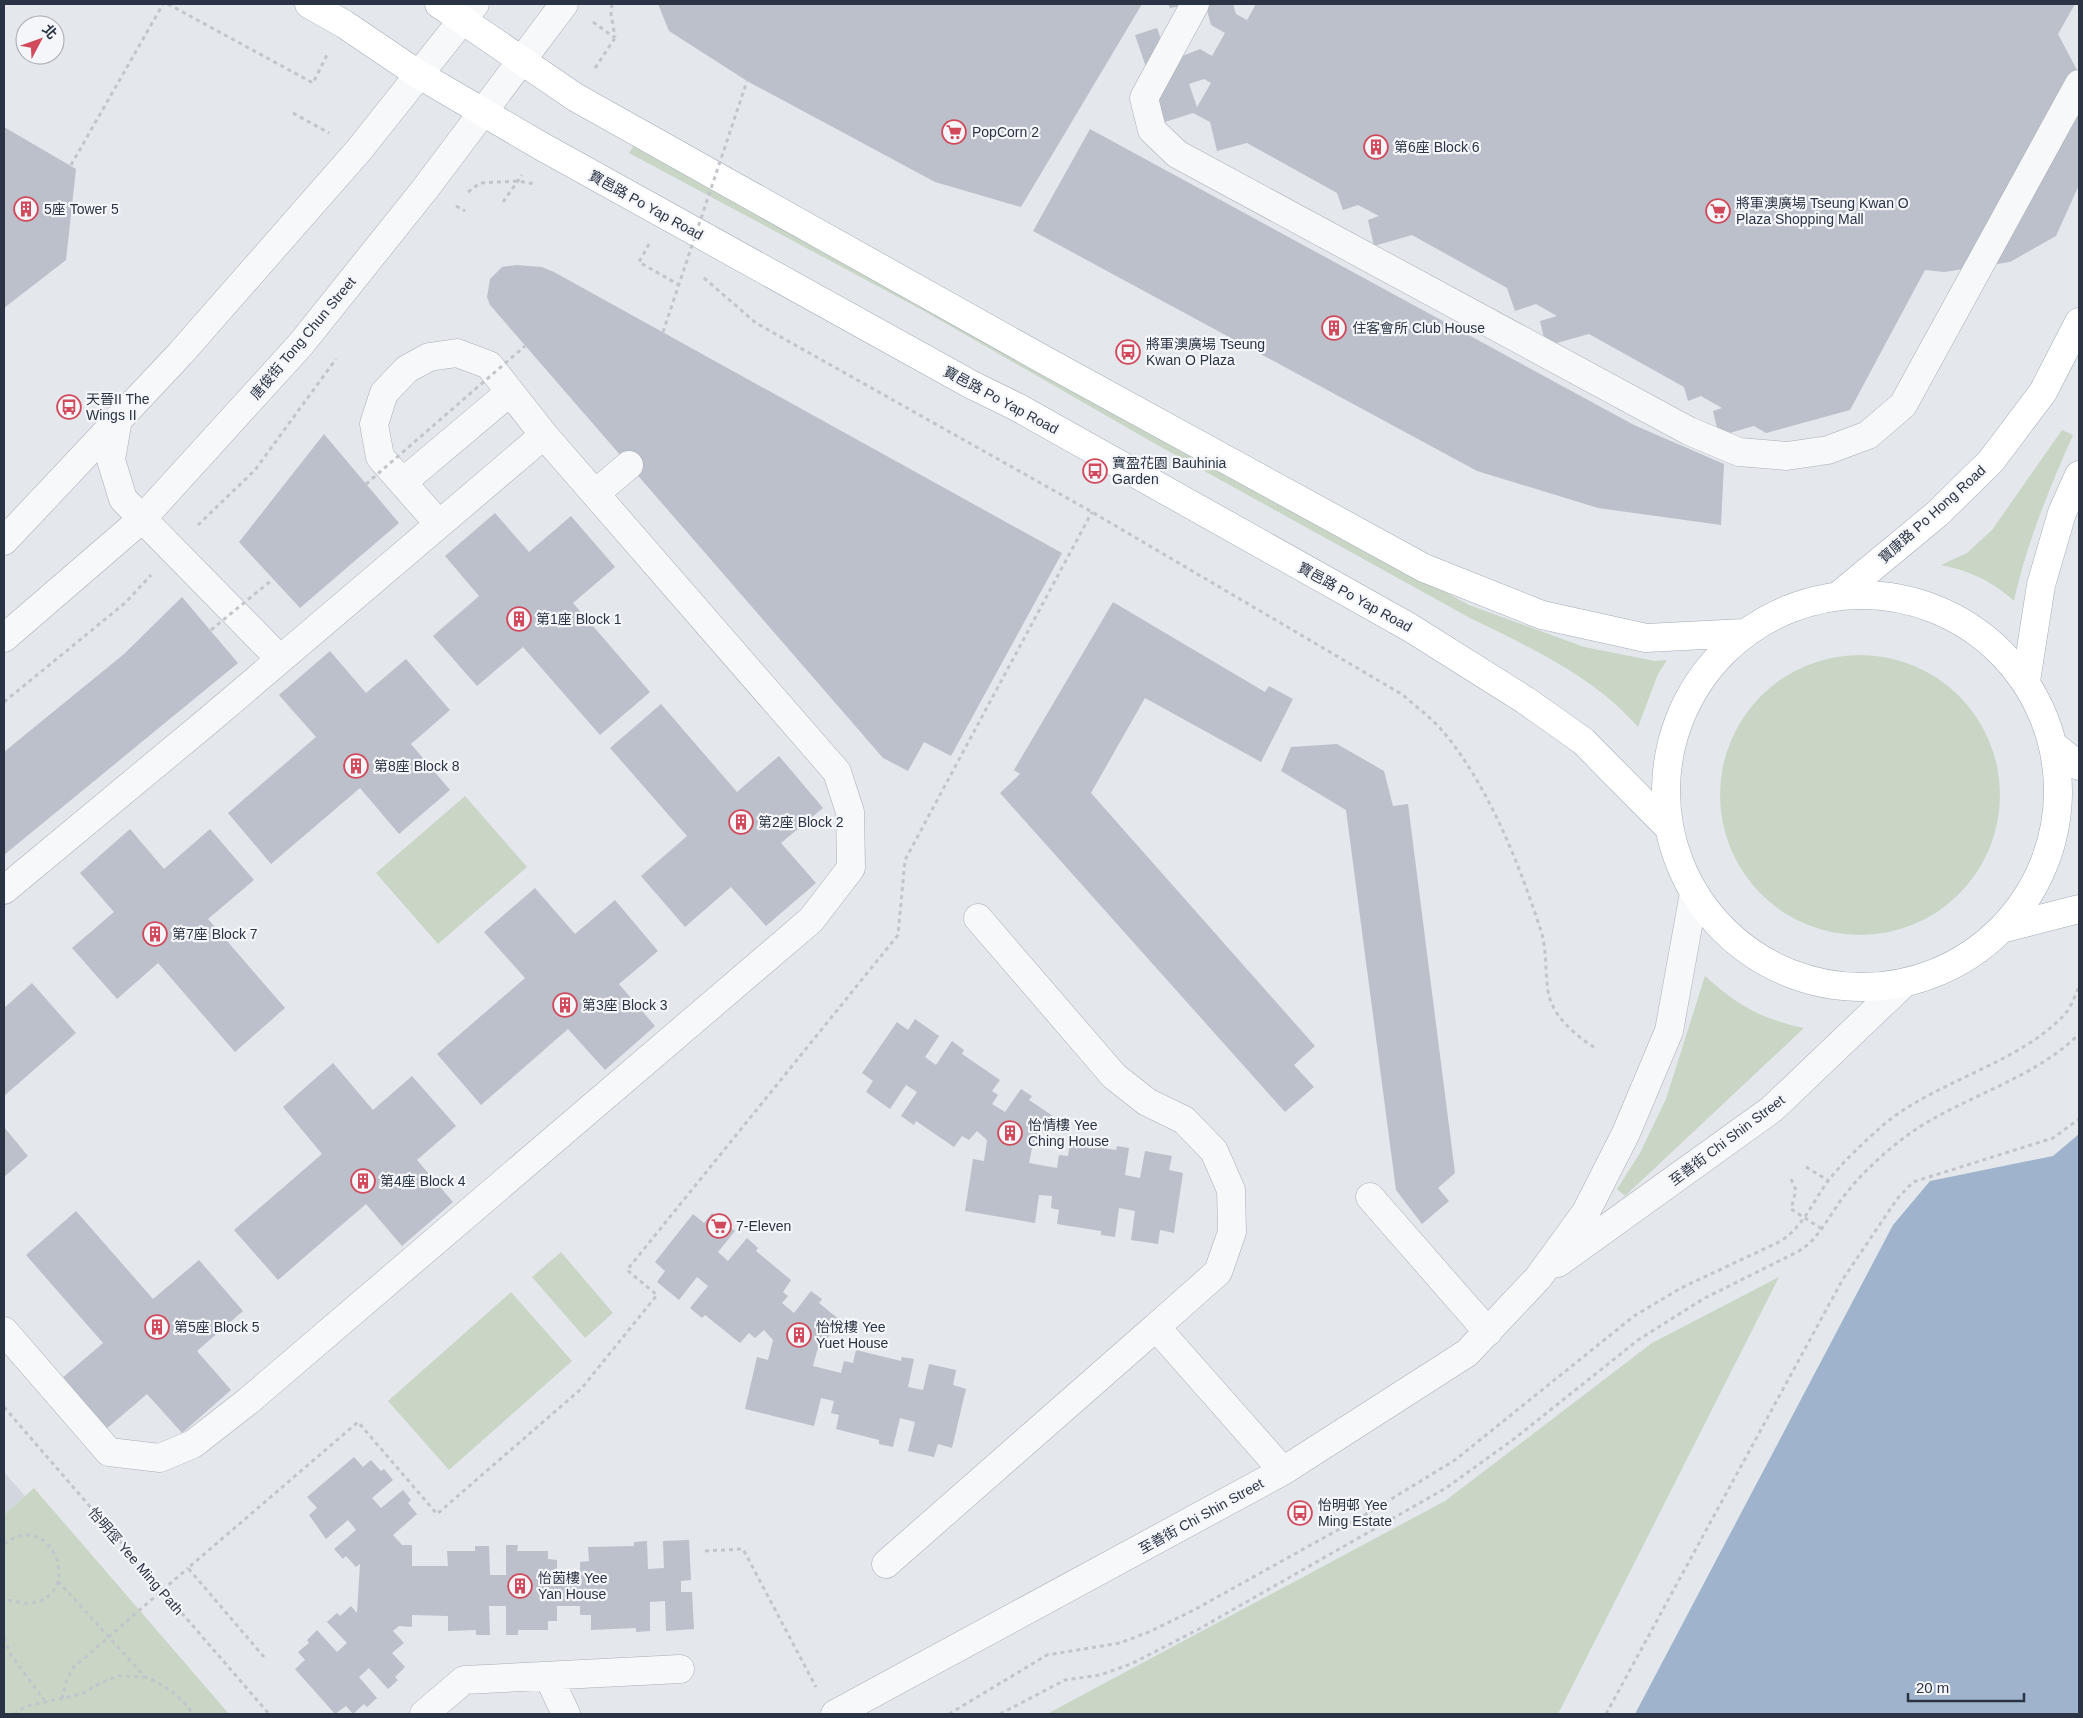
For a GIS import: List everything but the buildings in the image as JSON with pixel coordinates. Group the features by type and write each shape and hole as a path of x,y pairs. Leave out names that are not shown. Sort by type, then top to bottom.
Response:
{"main road":[{"name":"寶邑路 Po Yap Road","path":"310,4 344,24 418,74 541,146 972,385 1017,407 1409,627 1525,700 1583,741 1669,828"},
{"name":"寶邑路 Po Yap Road","path":"440,4 469,12 522,61 584,102 1046,361 1424,568 1542,615 1646,638 1744,633"},
{"name":"寶康路 Po Hong Road","path":"1839,596 1937,514 1991,461 2043,392 2079,322"},
{"path":"2026,681 2041,585 2062,513 2079,475"},
{"name":"寶邑路 Po Yap Road","path":"1839,596 1892,597 1944,612 1989,641 2026,681 2042,712 2053,744 2059,794 2053,843 2034,889 2005,928 1974,954 1940,973 1902,985 1842,988 1788,973 1759,958 1733,939 1694,893 1676,854 1669,828 1666,795 1668,760 1677,724 1694,689 1710,666 1744,633 1774,615 1798,605 1839,596"},
{"path":"2053,744 2079,766"},
{"name":"寶邑路 Po Yap Road","path":"2005,928 2079,909"}],"street":[{"name":"唐俊街 Tong Chun Street","path":"4,638 142,519 301,344 484,112 564,4"},
{"path":"1195,4 1144,98 1152,130 1177,154 1689,432 1739,452 1787,456 1828,450 1868,435 1903,405 2079,84"},
{"path":"4,541 180,354 359,150 469,12"},
{"path":"4,1331 109,1452 160,1458 193,1444 247,1402 810,920 851,868 850,812 837,772 544,435 489,365 457,353 429,357 407,369 384,394 374,424 380,457 438,524"},
{"path":"403,482 510,392"},
{"path":"118,419 111,460 123,499 279,658"},
{"path":"4,890 209,720 279,658 544,435"},
{"path":"596,493 629,465"},
{"name":"至善街 Chi Shin Street","path":"836,1714 1283,1471 1467,1353 1538,1278 1586,1212 1626,1134 1669,1031 1694,893"},
{"path":"886,1564 1218,1272 1232,1232 1231,1190 1214,1151 1184,1120 1148,1102 1114,1076 978,918"},
{"name":"至善街 Chi Shin Street","path":"1538,1278 1772,1109 1902,985"},
{"path":"1370,1197 1488,1332"},
{"path":"1156,1327 1283,1471"},
{"path":"424,1714 464,1680 680,1669"},
{"path":"548,1676 566,1714"}],"path":[{"path":"71,165 163,4"},
{"path":"168,4 312,83"},
{"path":"612,4 611,14 615,38"},
{"path":"663,332 747,81"},
{"path":"503,202 518,181"},
{"path":"466,193 480,183 518,181 544,186"},
{"path":"459,198 452,204 465,211"},
{"path":"683,260 690,266"},
{"path":"639,262 679,285"},
{"path":"698,272 756,323 1092,512 1403,695 1439,727 1469,768 1504,836 1542,933 1548,992 1558,1014 1569,1028 1595,1048"},
{"path":"366,484 525,346"},
{"path":"62,1699 66,1682 73,1668 358,1422 437,1514 582,1389 657,1295 627,1270 898,935 905,860 1092,512"},
{"path":"211,630 273,580"},
{"path":"949,1714 1047,1655 1120,1643 1151,1631 1202,1605 1407,1490 1455,1460 1634,1316 1681,1288 1782,1241 1796,1231 1829,1181 1881,1127 1902,1111 2022,1047 2045,1031 2066,1013 2079,987"},
{"path":"1000,1714 1065,1680 1100,1675 1131,1664 1199,1629 1446,1488 1514,1439 1638,1340 1703,1299 1799,1251 1822,1229 1847,1192 1864,1172 1907,1135 1939,1114 2020,1074 2062,1050 2079,1034"},
{"path":"1606,1714 1843,1279 1897,1199 1913,1182 2053,1138 2079,1119"},
{"path":"1806,1167 1829,1181"},
{"path":"1791,1179 1796,1190 1791,1210 1822,1229"},
{"name":"怡明徑 Yee Ming Path","path":"4,1407 269,1714"},
{"path":"4,1544 17,1537 27,1536 44,1540 56,1554 59,1562 58,1581 48,1595 40,1600 23,1603 4,1600"},
{"path":"705,1550 743,1549 816,1687"},
{"path":"188,1568 264,1657"},
{"path":"58,1581 145,1677"},
{"path":"4,1638 11,1655 44,1700"},
{"path":"14,1714 27,1706 44,1700 62,1699 82,1694 100,1683 119,1676 145,1677 164,1685 180,1697 193,1714"}],"shaded area":[{"path":"4,1472 25,1496 4,1515"}],"green space":[{"path":"635,144 1469,605 1584,647 1655,661 1667,660 1658,674 1638,727 1621,709 1560,664 1470,618 1152,442 924,311 629,153"},
{"path":"2062,430 2073,435 2039,516 2025,558 2014,601 1989,582 1962,570 1941,565 1967,553 1992,530"},
{"path":"1860,655 1901,661 1938,679 1959,696 1976,717 1994,754 2000,795 1994,836 1976,873 1959,894 1938,911 1901,929 1860,935 1819,929 1782,911 1761,894 1744,873 1726,836 1720,795 1726,754 1744,717 1761,696 1782,679 1819,661"},
{"path":"465,796 527,867 438,944 376,873"},
{"path":"1705,976 1750,1010 1775,1020 1804,1028 1625,1196 1617,1189 1640,1153 1666,1099"},
{"path":"561,1252 613,1313 585,1338 532,1277"},
{"path":"1779,1277 1558,1714 1047,1714 1445,1501 1652,1343"},
{"path":"511,1292 572,1361 449,1470 388,1401"},
{"path":"34,1488 229,1714 4,1714 4,1515"}],"water":[{"path":"2079,1134 2079,1714 1635,1714 1893,1225 1930,1181 2053,1156"}],"place":[{"name":"PopCorn 2","path":"954,132"},
{"name":"第6座 Block 6","path":"1376,147"},
{"name":"5座 Tower 5","path":"26,209"},
{"name":"將軍澳廣場 Tseung Kwan O Plaza Shopping Mall","path":"1718,211"},
{"name":"住客會所 Club House","path":"1334,328"},
{"name":"將軍澳廣場 Tseung Kwan O Plaza","path":"1128,352"},
{"name":"天晉II The Wings II","path":"69,407"},
{"name":"寶盈花園 Bauhinia Garden","path":"1095,471"},
{"name":"第1座 Block 1","path":"519,619"},
{"name":"第8座 Block 8","path":"356,766"},
{"name":"第2座 Block 2","path":"741,822"},
{"name":"第7座 Block 7","path":"155,934"},
{"name":"第3座 Block 3","path":"565,1005"},
{"name":"怡情樓 Yee Ching House","path":"1010,1133"},
{"name":"第4座 Block 4","path":"363,1181"},
{"name":"7-Eleven","path":"719,1226"},
{"name":"第5座 Block 5","path":"157,1327"},
{"name":"怡悅樓 Yee Yuet House","path":"799,1335"},
{"name":"怡明邨 Yee Ming Estate","path":"1300,1513"},
{"name":"怡茵樓 Yee Yan House","path":"520,1586"}]}
